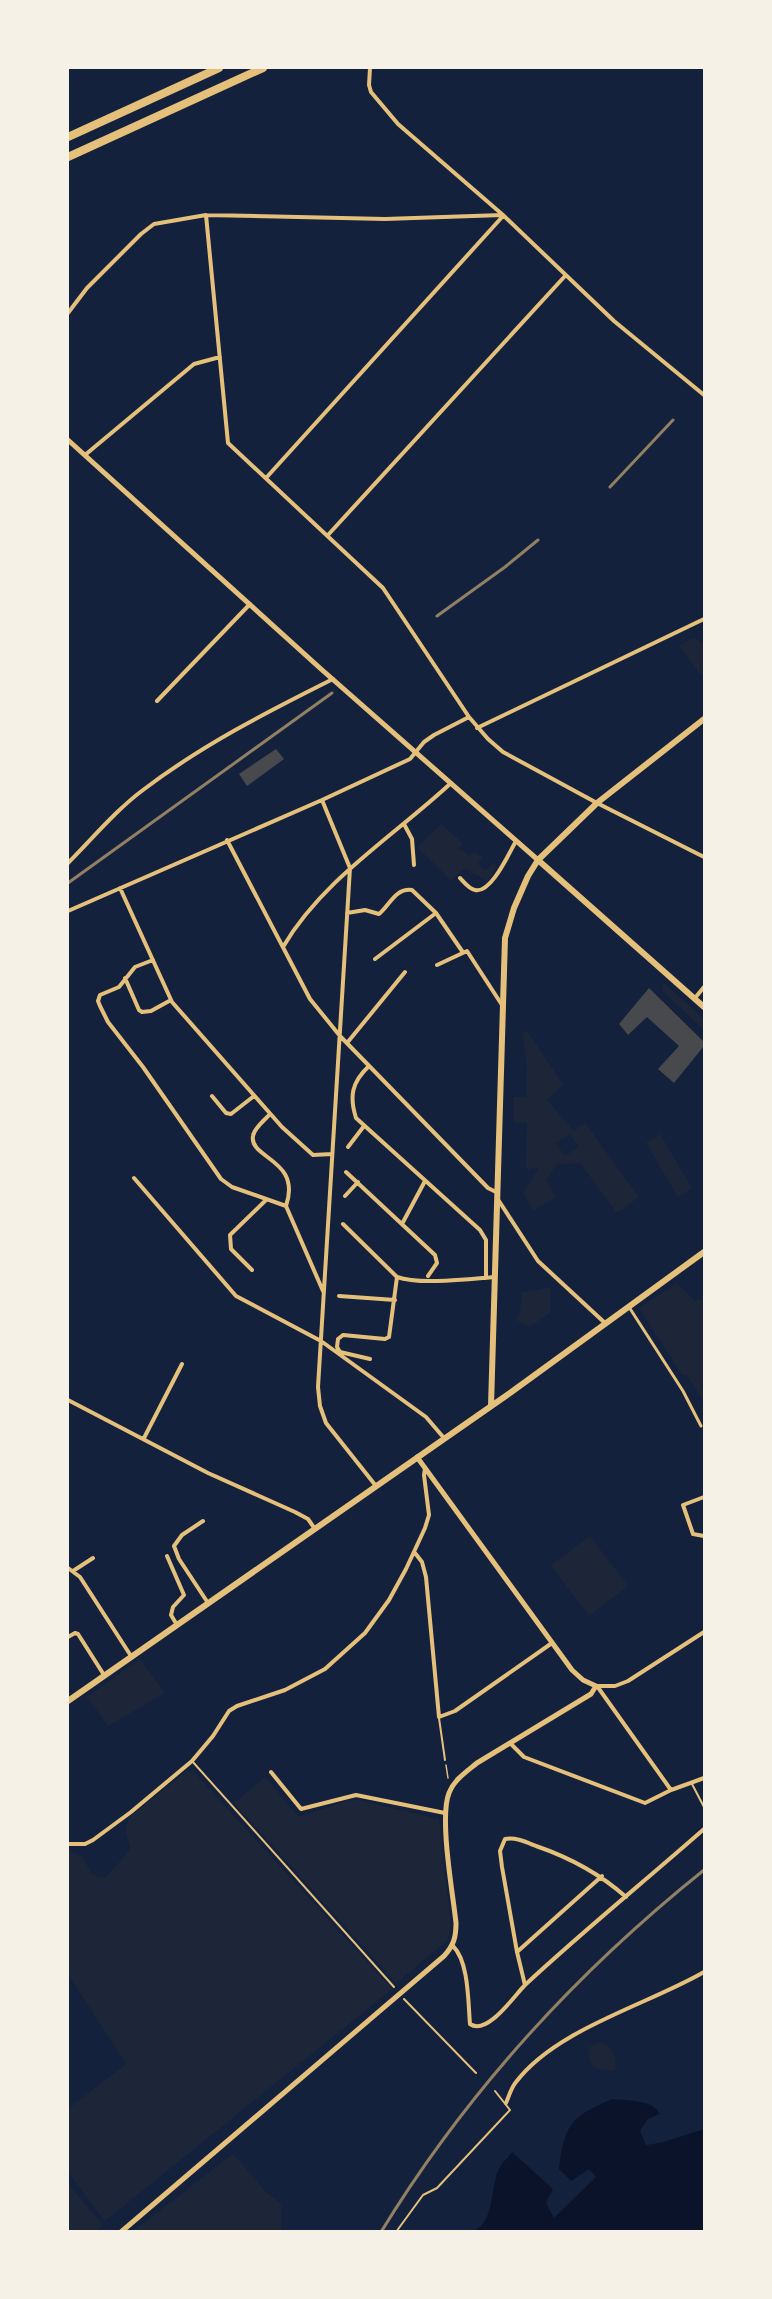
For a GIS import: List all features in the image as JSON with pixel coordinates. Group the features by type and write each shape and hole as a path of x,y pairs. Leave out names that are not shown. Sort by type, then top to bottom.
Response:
{"highway":[{"path":"68,137 219,68"},
{"path":"68,157 263,68"}],"main road":[{"path":"491,1406 505,939 514,908 538,860 597,803 705,719"},
{"path":"538,860 705,1007"},
{"path":"68,1701 491,1406 705,1252"}],"street":[{"path":"370,68 370,92 388,114 503,215 614,321 705,395"},
{"path":"68,313 87,288 154,224 206,215 385,219 503,215"},
{"path":"206,215 228,443 383,588 477,728 503,752 597,803 705,857"},
{"path":"266,478 503,215"},
{"path":"328,535 565,276"},
{"path":"85,455 194,364 220,357"},
{"path":"68,440 538,860"},
{"path":"157,701 250,604"},
{"path":"477,728 705,619"},
{"path":"68,862 141,791 207,745 252,719 333,679"},
{"path":"68,911 410,759 434,735 469,717"},
{"path":"282,947 320,899 350,868 451,783"},
{"path":"322,800 350,868 318,1387 320,1406 326,1423 377,1486"},
{"path":"405,824 412,839 414,865"},
{"path":"226,840 310,999 346,1043 496,1194 538,1261 606,1324"},
{"path":"460,878 475,891 484,888 496,875 516,841"},
{"path":"120,888 171,1000 270,1114 313,1155 332,1155"},
{"path":"347,913 365,910 379,914 395,896 408,889 421,896 436,913 462,951"},
{"path":"375,959 436,913"},
{"path":"437,965 466,951 503,1005"},
{"path":"153,960 135,968 119,987 100,995 98,1001 108,1022 143,1067 221,1179 232,1187 286,1206"},
{"path":"346,1043 405,972"},
{"path":"125,978 142,1012 151,1011 171,1000"},
{"path":"695,999 705,987"},
{"path":"369,1066 358,1076 351,1101 356,1118 466,1215 485,1236 486,1278"},
{"path":"212,1096 226,1113 231,1114 254,1096"},
{"path":"270,1114 256,1129 253,1136 254,1142 257,1149 277,1164 287,1176 289,1191 286,1206 324,1293"},
{"path":"348,1147 364,1126"},
{"path":"346,1172 437,1258 428,1276"},
{"path":"134,1178 236,1296 321,1341 426,1417 444,1438"},
{"path":"402,1224 425,1181"},
{"path":"345,1196 358,1182"},
{"path":"252,1270 231,1249 230,1235 266,1200"},
{"path":"343,1224 397,1277 418,1280 494,1277"},
{"path":"370,1359 340,1352 337,1347 338,1339 343,1335 387,1339 391,1334 397,1277"},
{"path":"339,1296 395,1300"},
{"path":"629,1306 683,1391 701,1426"},
{"path":"144,1438 182,1364"},
{"path":"68,1400 208,1473 295,1512 308,1519 315,1529"},
{"path":"417,1457 572,1670 583,1680 596,1686 615,1686 628,1681 705,1632"},
{"path":"68,1844 85,1844 93,1840 130,1812 192,1761 229,1712 237,1706 285,1690 325,1669 365,1633 388,1600 415,1553 429,1515 425,1468"},
{"path":"705,1497 683,1505 693,1534 705,1536"},
{"path":"203,1521 182,1535 174,1546 179,1559 208,1603"},
{"path":"415,1553 422,1562 426,1577 439,1717 455,1711 552,1643"},
{"path":"167,1556 183,1590 183,1599 171,1611 177,1625"},
{"path":"73,1571 93,1558"},
{"path":"68,1568 80,1577 131,1656"},
{"path":"68,1637 75,1633 78,1634 104,1675"},
{"path":"121,2232 453,1946 456,1923 445,1813 450,1791 457,1781 477,1763 591,1694 596,1686"},
{"path":"596,1686 671,1790"},
{"path":"511,1744 524,1757 645,1803 671,1790 705,1778"},
{"path":"272,1772 301,1809 356,1795 445,1813"},
{"path":"453,1946 460,1953 464,1965 470,2024 475,2027 490,2022 525,1985 705,1829"},
{"path":"525,1985 517,1952 500,1851 505,1839 513,1838 556,1852 602,1876 626,1897"},
{"path":"517,1952 602,1876"},
{"path":"506,2103 514,2084 547,2050 705,1972"}],"lane":[{"path":"439,1717 445,1760"},
{"path":"192,1761 394,1987"},
{"path":"692,1784 705,1807"},
{"path":"405,1999 476,2073"},
{"path":"396,2232 423,2195 437,2188 510,2110 495,2091"}],"path":[{"path":"445,1760 450,1791"}],"shaded area":[{"path":"693,638 704,643 704,676 699,673 679,646"},
{"path":"441,824 463,843 459,848 469,856 475,851 483,858 478,864 486,871 493,863 496,866 488,882 465,868 451,880 417,847"},
{"path":"663,982 704,1019 704,1030 663,992"},
{"path":"522,1032 528,1032 563,1085 547,1100 574,1131 585,1123 639,1197 617,1213 580,1163 557,1164 546,1180 556,1197 533,1211 523,1193 539,1168 526,1169 527,1123 514,1122 513,1097 526,1097 527,1067","holes":["570,1134 578,1147 565,1156 556,1143"]},
{"path":"660,1134 692,1188 678,1197 646,1143"},
{"path":"677,1283 695,1301 704,1298 704,1402 687,1375 682,1375 639,1308"},
{"path":"551,1287 550,1313 529,1327 516,1320 520,1312 522,1293"},
{"path":"590,1536 628,1586 589,1616 551,1565"},
{"path":"140,1659 165,1693 108,1726 87,1697"},
{"path":"187,1771 194,1772 392,1989 105,2221 68,2172 68,2109 126,2064 68,1974 68,1851 83,1857 94,1875 106,1877 129,1851 126,1833 128,1818"},
{"path":"265,1777 299,1817 353,1799 439,1819 451,1926 448,1940 396,1983 234,1803"},
{"path":"598,2042 607,2045 613,2052 616,2061 615,2070 599,2069 591,2063 590,2047"},
{"path":"612,2099 646,2103 660,2114 648,2119 641,2131 646,2145 704,2129 704,2231 470,2232 478,2228 488,2215 499,2168 512,2152 553,2189 546,2203 554,2218 596,2177 589,2169 571,2181 559,2169 568,2131 572,2124 587,2111"},
{"path":"233,2154 266,2192 281,2204 281,2231 133,2231"},
{"path":"68,2183 103,2226 96,2231 68,2231"}],"pier":[{"path":"663,2114 662,2117 650,2122 644,2131 648,2141 704,2126 704,2129 646,2145 640,2131 648,2119"}],"building":[{"path":"276,749 284,759 247,786 239,774"},
{"path":"649,988 704,1042 704,1046 674,1083 658,1069 679,1046 647,1017 628,1035 619,1024"}],"railway":[{"path":"610,487 673,420"},
{"path":"437,616 538,540"},
{"path":"68,883 332,693"},
{"path":"381,2232 450,2131 527,2037 612,1950 704,1870"}]}
